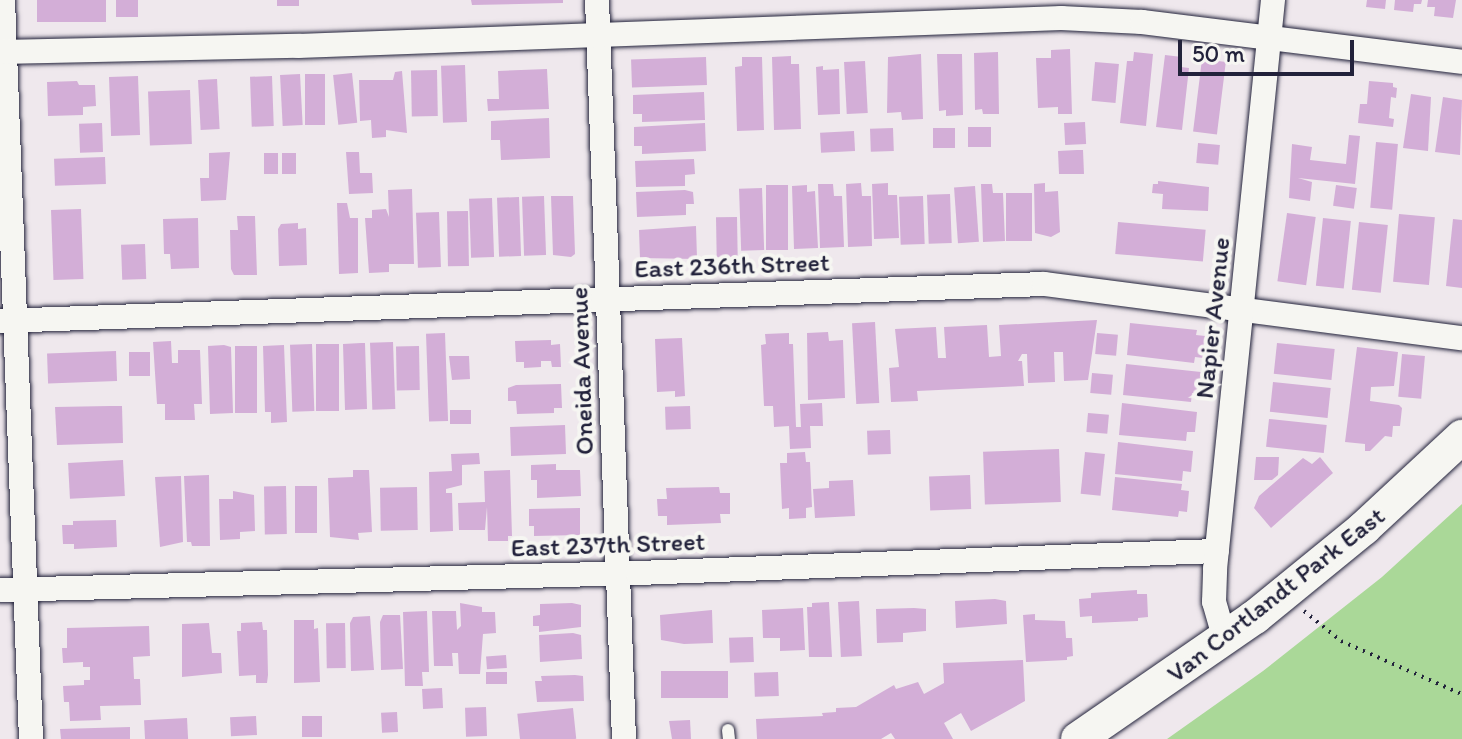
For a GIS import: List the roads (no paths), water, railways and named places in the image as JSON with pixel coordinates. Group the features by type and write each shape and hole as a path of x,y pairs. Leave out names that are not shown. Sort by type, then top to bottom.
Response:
{"street":[{"path":"3,0 12,590 31,739"},
{"name":"Oneida Avenue","path":"597,0 624,739"},
{"name":"Napier Avenue","path":"1225,640 1214,602 1217,551 1273,0"},
{"path":"2,52 1061,18 1142,22 1462,62"},
{"name":"East 236th Street","path":"7,321 1044,284 1242,312 1462,338"},
{"name":"Van Cortlandt Park East","path":"1078,739 1225,640 1283,595 1364,528 1462,437"},
{"name":"East 237th Street","path":"12,590 618,573 1217,551"}]}
